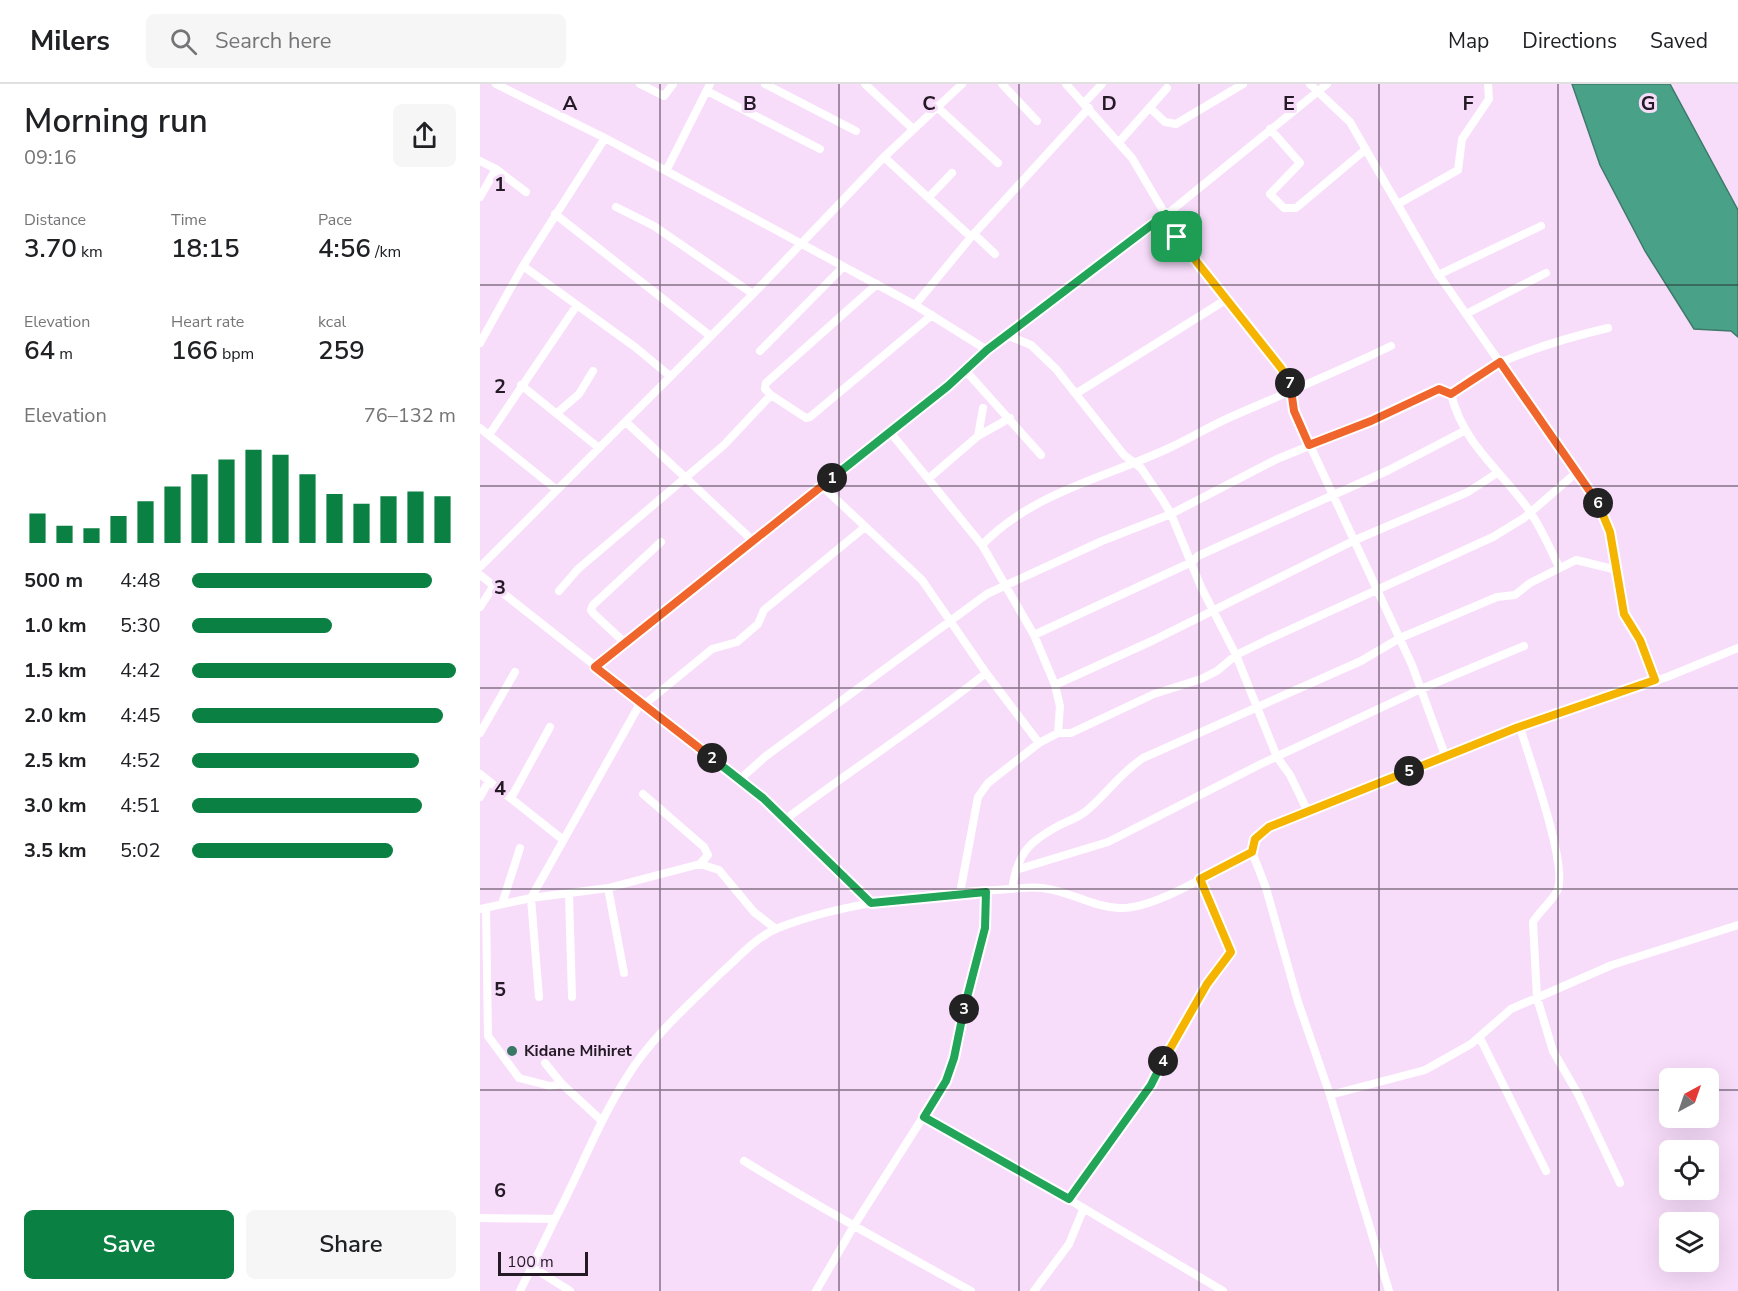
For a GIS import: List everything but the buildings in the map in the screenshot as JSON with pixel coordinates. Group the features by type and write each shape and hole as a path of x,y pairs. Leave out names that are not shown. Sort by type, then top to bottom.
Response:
{"street":[{"path":"496,84 605,138 915,304 987,350"},
{"path":"640,84 664,96 673,84"},
{"path":"765,84 856,131"},
{"path":"866,84 912,128"},
{"path":"480,567 626,422 709,335 753,294 912,128 962,84"},
{"path":"1002,84 1037,121"},
{"path":"1066,84 1119,142 1184,246 1281,368 1292,390 1294,411 1400,638 1445,755"},
{"path":"915,304 972,235 1086,106 1102,84"},
{"path":"1150,108 1165,122 1176,124 1243,84"},
{"path":"1310,84 1344,115 1438,275 1500,362 1537,419 1577,472 1606,518 1624,614 1640,640 1655,680"},
{"path":"595,667 890,432 987,350 1009,336 1166,214 1327,84"},
{"path":"1398,204 1460,168 1462,139 1489,99 1488,84"},
{"path":"666,171 708,87 820,149"},
{"path":"1119,142 1167,88"},
{"path":"936,106 998,163"},
{"path":"1270,129 1300,163 1270,194 1284,208 1296,208 1365,150"},
{"path":"480,343 483,333 523,266 605,138"},
{"path":"884,157 995,254"},
{"path":"480,161 496,169 526,192"},
{"path":"480,197 496,169"},
{"path":"929,197 952,172"},
{"path":"616,207 654,226 753,294"},
{"path":"555,214 709,335"},
{"path":"1438,275 1541,226"},
{"path":"523,266 577,304 670,376"},
{"path":"760,351 843,267"},
{"path":"1466,314 1546,273"},
{"path":"876,284 766,383 765,389 806,418 810,417 932,315"},
{"path":"1077,393 1227,299"},
{"path":"489,435 577,304"},
{"path":"1451,394 1500,362 1575,336 1608,328"},
{"path":"1009,336 1030,345 1056,369 1132,463 1141,468 1171,514 1212,610 1236,655 1277,757 1290,775 1307,810"},
{"path":"982,545 999,527 1026,509 1292,390 1336,373 1391,346"},
{"path":"965,370 1041,455"},
{"path":"557,413 579,394 593,371"},
{"path":"521,385 599,448"},
{"path":"739,780 766,756 949,620 1005,584 1171,514 1309,445 1371,421 1439,389 1451,394 1466,430 1485,460 1530,513 1559,567"},
{"path":"559,591 578,569 724,445 771,395"},
{"path":"978,436 983,408"},
{"path":"928,479 978,436 1010,418"},
{"path":"626,422 752,540"},
{"path":"480,428 557,490"},
{"path":"1034,635 1192,562 1198,556 1389,470 1466,430"},
{"path":"890,432 982,545 1034,635 1055,685 1060,706 1058,732"},
{"path":"960,894 978,797 988,783 1038,742 1058,732 1071,733 1154,694 1201,679 1217,671 1236,655 1493,537 1530,513 1577,472"},
{"path":"1055,685 1355,540 1468,492 1497,473"},
{"path":"822,486 922,580 986,673 1038,742"},
{"path":"539,998 531,898 562,839 643,703 712,649 736,642 758,624 765,610 866,526"},
{"path":"625,643 591,610 593,605 661,542"},
{"path":"1012,889 1016,870 1029,846 1046,833 1082,814 1102,797 1122,772 1143,758 1361,661 1400,638 1497,597 1515,595 1530,583 1559,567 1578,560 1617,570"},
{"path":"480,575 786,819 871,903"},
{"path":"480,607 493,587"},
{"path":"1016,870 1108,842 1277,757 1421,689 1524,646"},
{"path":"1389,1291 1330,1095 1298,1002 1266,888 1252,852 1255,839 1263,830 1307,810 1445,755 1738,648"},
{"path":"480,733 515,672"},
{"path":"786,819 839,779 906,735 986,673"},
{"path":"511,798 550,727"},
{"path":"1520,727 1554,842 1560,878 1554,895 1533,922 1537,998 1553,1051 1578,1094 1620,1183"},
{"path":"480,774 562,839"},
{"path":"480,797 489,781"},
{"path":"643,794 704,847 708,855 700,864"},
{"path":"502,904 520,848"},
{"path":"520,1291 602,1121 627,1076 662,1032 748,948 776,929 830,910 871,903 1012,889 1060,890 1100,905 1129,908 1146,904 1252,852"},
{"path":"562,1084 550,1086 519,1077 488,1036 483,909 531,898 608,888 700,864 719,870 754,912 776,929"},
{"path":"1069,1199 1151,1085 1207,984 1231,952 1200,879"},
{"path":"608,888 624,973"},
{"path":"816,1291 855,1224 946,1081 954,1058 974,964 984,934 986,892"},
{"path":"569,894 572,997"},
{"path":"1330,1095 1425,1070 1480,1038 1505,1014 1537,998 1620,962 1738,925"},
{"path":"1480,1038 1546,1171"},
{"path":"545,1062 562,1084 602,1121"},
{"path":"924,1117 1069,1199 1083,1210 1223,1291"},
{"path":"744,1161 830,1213 855,1224 971,1291"},
{"path":"1034,1291 1069,1244 1083,1210"},
{"path":"480,1218 555,1219"},
{"path":"532,1267 570,1291"}],"shaded area":[{"path":"1572,84 1670,84 1738,210 1738,337 1731,331 1694,329 1645,251 1600,165"}],"place":[{"name":"Kidane Mihiret","path":"512,1051"}],"route":[{"path":"1166,214 1177,237 1287,377 1294,411 1309,445 1371,421 1439,389 1451,394 1500,362 1537,419 1582,478 1606,518 1624,614 1640,640 1655,680 1516,728 1307,810 1263,830 1255,839 1252,852 1200,879 1231,952 1207,984 1151,1085 1069,1199 1017,1167 964,1141 924,1117 946,1081 954,1058 974,964 983,941 986,892 871,903 763,798 595,667 948,386 987,350 1009,336 1058,295 1166,214"}]}
